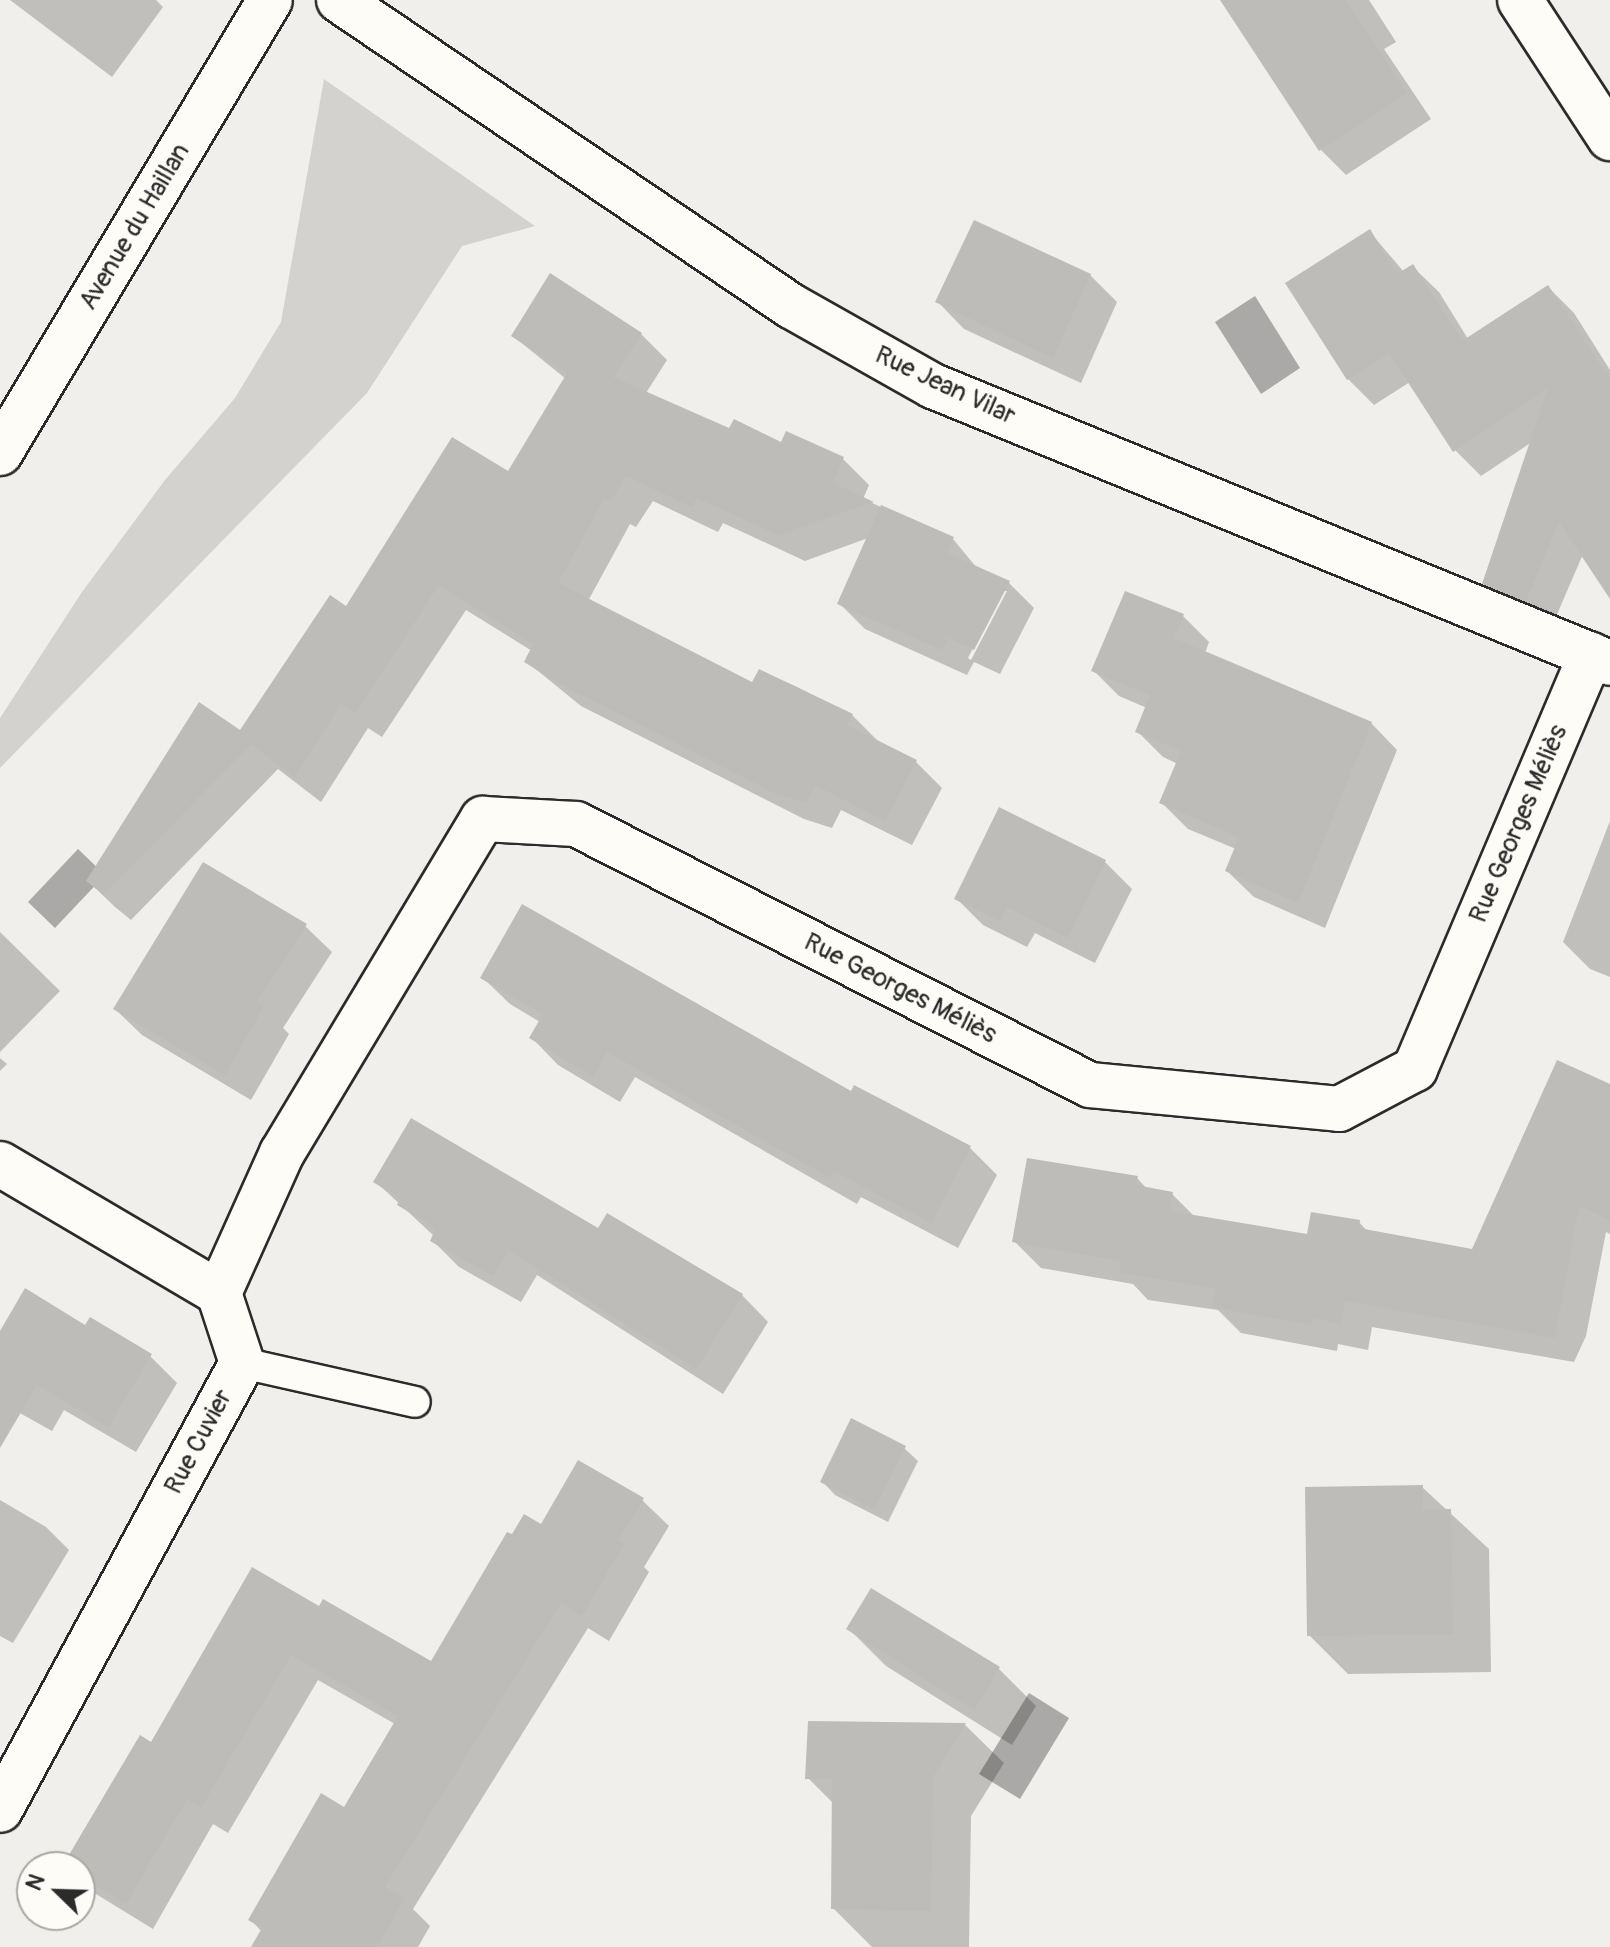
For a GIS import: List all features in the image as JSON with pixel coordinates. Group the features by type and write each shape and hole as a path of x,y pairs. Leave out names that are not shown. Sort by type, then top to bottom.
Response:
{"street":[{"name":"Avenue du Haillan","path":"0,453 270,0"},
{"name":"Rue Jean Vilar","path":"339,0 791,306 933,386 1600,659"},
{"path":"1520,0 1610,138"},
{"name":"Rue Georges Méliès","path":"219,1293 282,1153 483,819 576,824 1090,1085 1339,1109 1415,1069 1600,659"},
{"path":"0,1164 219,1293"},
{"name":"Rue Cuvier","path":"0,1810 242,1363 219,1293"}],"lane":[{"path":"242,1363 415,1402"}],"shaded area":[{"path":"324,79 535,226 462,246 367,393 0,768 0,718 82,592 165,480 235,398 281,322"},
{"path":"1255,296 1300,368 1261,394 1215,322"},
{"path":"78,849 105,875 55,928 28,902"},
{"path":"1029,1693 1069,1718 1020,1799 979,1774"}],"building":[{"path":"1220,0 1345,0 1407,93 1319,151"},
{"path":"974,220 1091,274 1053,358 935,302"},
{"path":"1370,229 1397,274 1413,264 1462,341 1548,285 1610,379 1610,599 1559,522 1526,601 1482,584 1548,388 1453,452 1389,353 1347,380 1285,283"},
{"path":"550,273 642,333 613,377 729,428 734,419 781,442 786,431 844,457 833,483 874,502 778,535 697,498 692,507 626,476 610,502 604,499 558,583 752,682 759,669 853,714 847,725 917,760 885,821 815,785 806,803 776,794 553,680 524,662 533,644 439,585 355,713 341,704 294,777 251,744 104,895 86,881 199,702 240,730 330,595 346,606 452,437 508,471 567,373 511,336"},
{"path":"881,505 954,537 947,553 1010,581 974,650 948,638 942,650 837,604"},
{"path":"1125,591 1184,614 1174,638 1372,722 1298,903 1225,871 1239,837 1159,803 1181,751 1135,732 1150,695 1091,671"},
{"path":"999,807 1106,860 1068,938 1007,907 1000,921 954,899"},
{"path":"203,862 307,924 257,1002 264,1006 225,1075 113,1009"},
{"path":"522,904 851,1091 854,1085 971,1146 931,1223 834,1171 830,1178 607,1052 593,1077 529,1038 543,1014 480,978"},
{"path":"1557,1060 1610,1084 1610,1220 1579,1206 1555,1338 1345,1301 1341,1324 1312,1318 1311,1325 1212,1307 1216,1288 1119,1273 1121,1261 1012,1242 1027,1158 1138,1176 1136,1185 1173,1192 1170,1211 1307,1234 1311,1212 1360,1220 1359,1228 1472,1249"},
{"path":"411,1118 598,1228 607,1213 743,1294 696,1369 509,1250 493,1276 430,1241 436,1228 397,1205 400,1199 373,1182"},
{"path":"25,1288 85,1325 90,1317 152,1354 108,1427 37,1385 0,1448 0,1331"},
{"path":"851,1418 906,1446 874,1510 820,1482"},
{"path":"578,1460 644,1498 618,1540 624,1544 582,1616 561,1603 385,1887 405,1898 377,1947 251,1947 262,1928 248,1920 321,1793 344,1807 398,1716 291,1655 201,1808 187,1799 126,1904 96,1886 96,1851 71,1851 140,1735 151,1742 252,1567 319,1606 323,1599 431,1661 507,1532 512,1534 524,1514 541,1524"},
{"path":"1423,1485 1423,1509 1451,1509 1453,1634 1307,1636 1305,1487"},
{"path":"871,1588 1000,1667 974,1710 846,1629"},
{"path":"808,1721 966,1723 933,1777 931,1911 831,1909 832,1779 805,1779"}]}
